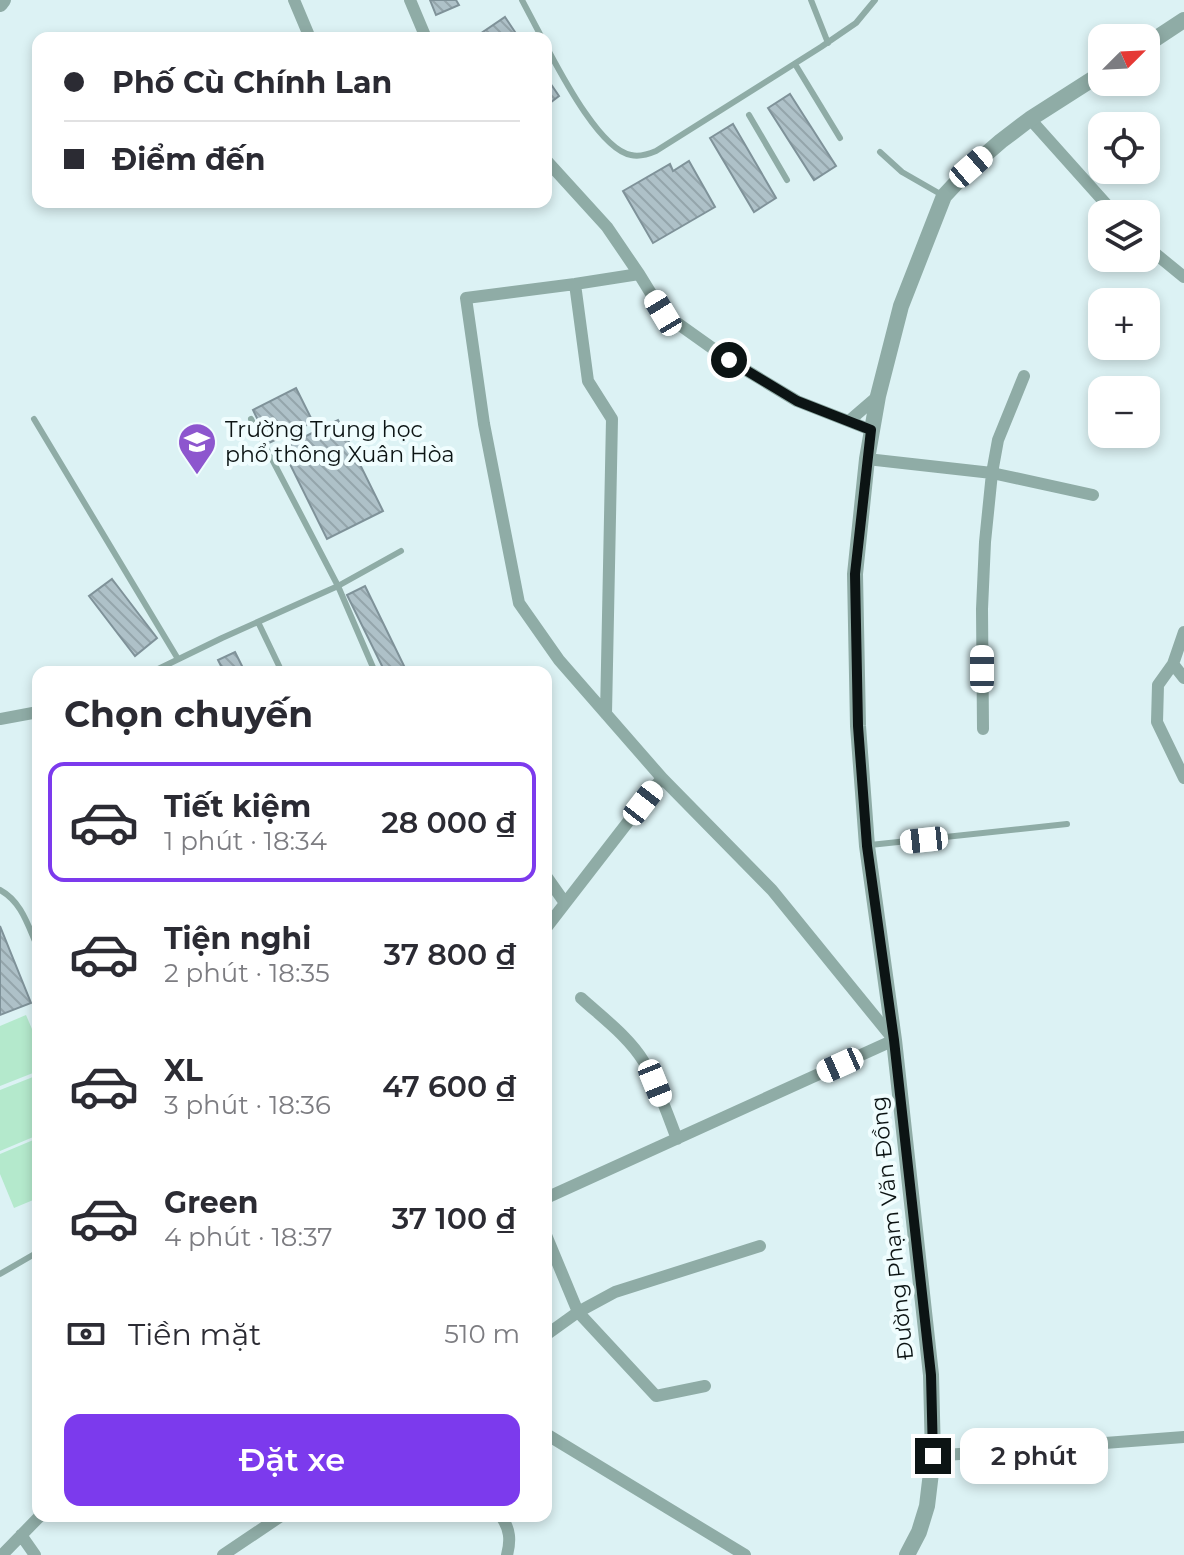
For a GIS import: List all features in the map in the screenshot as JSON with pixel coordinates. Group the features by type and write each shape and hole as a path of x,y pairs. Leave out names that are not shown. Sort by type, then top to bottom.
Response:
{"street":[{"path":"294,0 307,32"},
{"path":"410,0 423,32"},
{"path":"1160,36 1184,20"},
{"name":"Đường Phạm Văn Đồng","path":"907,1555 924,1519 933,1456 931,1375 894,1040 867,846 858,726 855,574 867,459 878,396 901,306 944,196 971,167 1030,119 1088,82"},
{"path":"1030,119 1102,200"},
{"path":"552,167 607,227 663,313 729,360 797,401 871,430"},
{"path":"1160,257 1184,277"},
{"path":"552,1195 894,1040 772,890 662,778 559,660 519,603 484,424 466,298 639,274"},
{"path":"575,284 588,381 612,419 606,714"},
{"path":"983,729 982,609 992,473 998,440 1024,376"},
{"path":"849,421 878,396"},
{"path":"867,459 992,473 1093,495"},
{"path":"1184,632 1173,664 1158,685 1157,722 1184,778"},
{"path":"1173,664 1184,678"},
{"path":"0,719 32,713"},
{"path":"552,920 662,778"},
{"path":"552,885 565,903"},
{"path":"581,998 624,1037 644,1063 677,1139"},
{"path":"552,1331 600,1299 760,1246"},
{"path":"552,1249 578,1312 656,1396 705,1386"},
{"path":"933,1456 1184,1437"},
{"path":"552,1438 745,1555"},
{"path":"2,1555 34,1522"},
{"path":"225,1555 272,1522"},
{"path":"504,1522 510,1534 507,1555"},
{"path":"21,1535 35,1555"}],"lane":[{"path":"522,0 539,32"},
{"path":"811,0 828,43"},
{"path":"552,58 570,92 605,138 630,155 644,154 656,151 828,43 856,23 875,0"},
{"path":"795,64 840,138"},
{"path":"749,115 787,180"},
{"path":"880,152 902,172 944,196"},
{"path":"34,419 178,659"},
{"path":"251,419 338,586 372,666"},
{"path":"164,666 338,586 401,551"},
{"path":"258,622 279,666"},
{"path":"867,846 1067,824"},
{"path":"0,890 12,898 21,910 32,935"},
{"path":"0,1274 32,1255"}],"green space":[{"path":"26,1015 32,1029 32,1073 0,1086 0,1026"},
{"path":"32,1077 32,1138 0,1151 0,1090"},
{"path":"32,1141 32,1200 14,1208 0,1174 0,1154"}],"building":[{"path":"430,0 456,0 459,5 436,15"},
{"path":"505,17 515,32 483,32"},
{"path":"552,86 559,96 552,101"},
{"path":"790,94 836,166 814,180 768,108"},
{"path":"733,124 776,198 754,212 710,138"},
{"path":"689,161 715,207 653,243 623,191 670,164 673,171"},
{"path":"296,388 313,422 269,443 253,410"},
{"path":"338,420 383,511 327,539 282,448"},
{"path":"112,579 157,638 135,656 89,596"},
{"path":"365,586 404,666 382,666 347,595"},
{"path":"235,652 242,666 221,666 218,660"},
{"path":"0,926 31,1003 0,1015"}],"place":[{"name":"Trường Trung học phổ thông Xuân Hòa","path":"197,476"}],"route":[{"path":"729,360 797,401 871,430 855,574 858,726 867,846 894,1040 931,1375 933,1456"}]}
